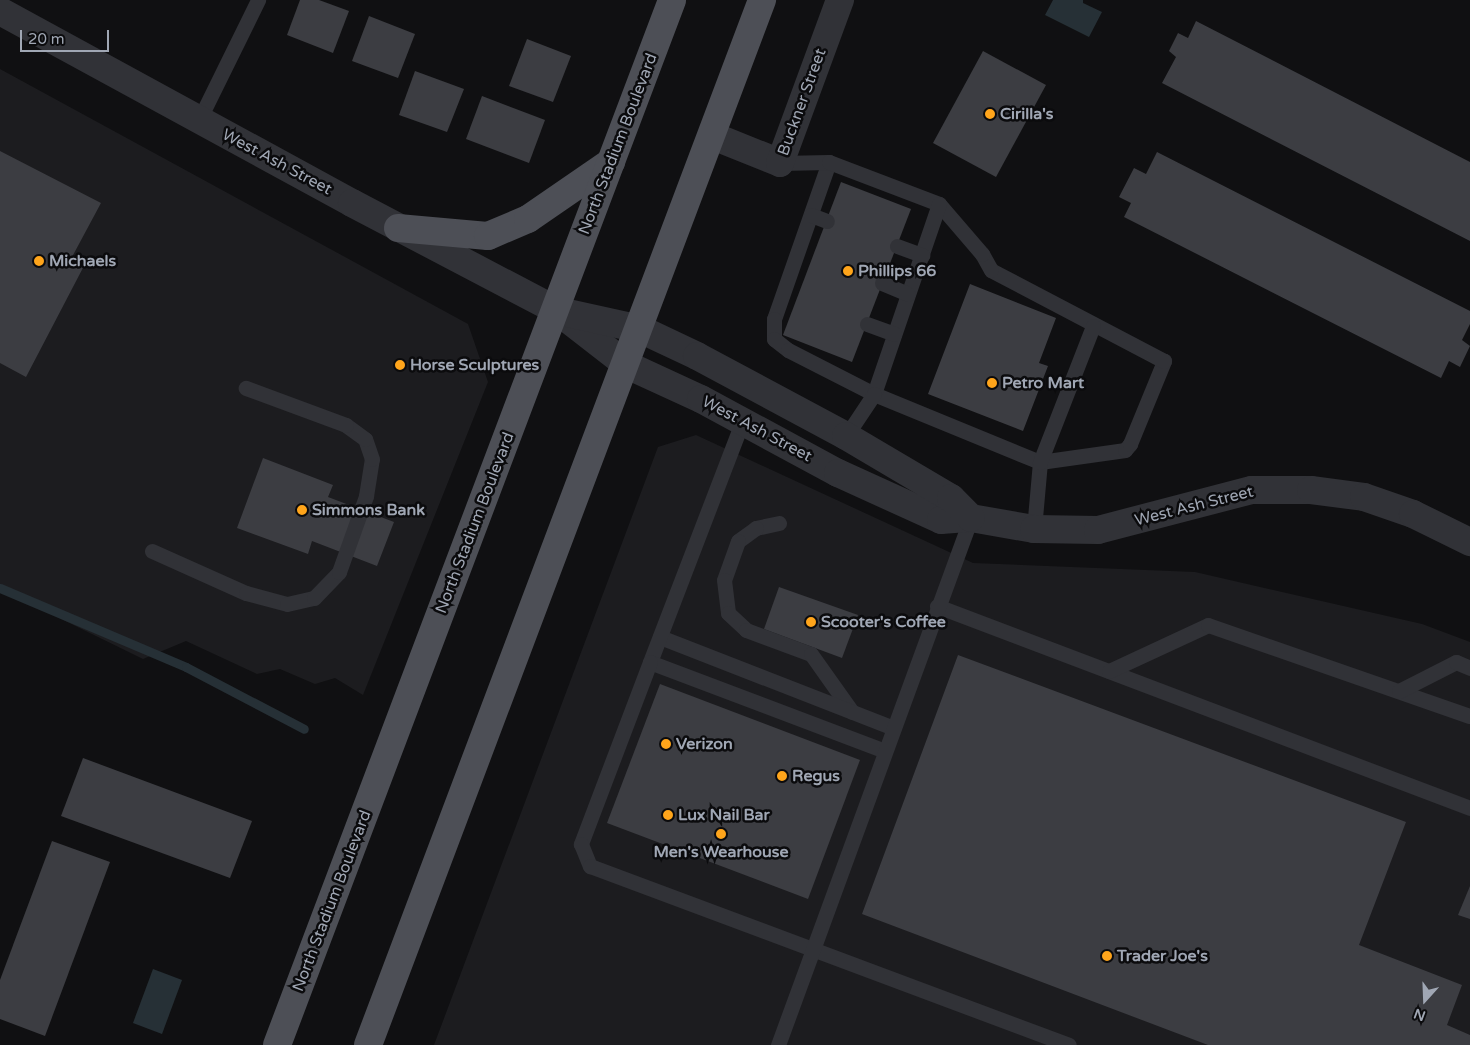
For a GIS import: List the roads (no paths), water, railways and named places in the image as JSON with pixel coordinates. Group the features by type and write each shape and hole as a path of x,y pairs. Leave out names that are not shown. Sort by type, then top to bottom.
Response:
{"main road":[{"name":"North Stadium Boulevard","path":"277,1045 672,0"},
{"path":"368,1045 627,365 762,0"},
{"path":"398,228 488,236 528,219 611,162"}],"street":[{"name":"Buckner Street","path":"712,136 780,163 840,0"},
{"name":"West Ash Street","path":"0,10 398,228 556,310 627,365 742,422 838,473 941,520 971,518 1034,529 1098,530 1252,490 1311,490 1364,497 1413,514 1470,542"},
{"name":"West Ash Street","path":"556,310 640,329 846,436 951,498 971,518"}],"lane":[{"path":"199,120 258,0"},
{"path":"780,163 829,162 939,204 982,254 991,270 1093,326 1164,361 1130,444 1125,450 1040,462 874,394 788,350 774,338 774,318 790,295 798,252 829,162"},
{"path":"846,436 874,394 939,204"},
{"path":"811,215 826,221"},
{"path":"897,246 922,255"},
{"path":"798,252 813,257"},
{"path":"882,283 908,294"},
{"path":"867,324 894,334"},
{"path":"1034,529 1040,462 1093,326"},
{"path":"152,551 238,590 287,604 314,598 340,572 366,496 372,458 365,439 346,425 246,388"},
{"path":"742,422 581,844 590,866 1069,1045"},
{"path":"778,1045 937,606 971,518"},
{"path":"779,523 756,528 738,541 727,567 724,594 728,613 746,630 811,654 852,712"},
{"path":"937,606 1470,808"},
{"path":"1109,671 1208,625 1470,716"},
{"path":"660,637 893,728"},
{"path":"650,662 885,751"},
{"path":"1399,691 1456,662 1470,668"}],"waterway":[{"path":"0,588 186,667 304,729"}],"place":[{"name":"Cirilla's","path":"990,114"},
{"name":"Michaels","path":"39,261"},
{"name":"Phillips 66","path":"848,271"},
{"name":"Horse Sculptures","path":"400,365"},
{"name":"Petro Mart","path":"992,383"},
{"name":"Simmons Bank","path":"302,510"},
{"name":"Scooter's Coffee","path":"811,622"},
{"name":"Verizon","path":"666,744"},
{"name":"Regus","path":"782,776"},
{"name":"Lux Nail Bar","path":"668,815"},
{"name":"Men's Wearhouse","path":"721,834"},
{"name":"Trader Joe's","path":"1107,956"}]}
